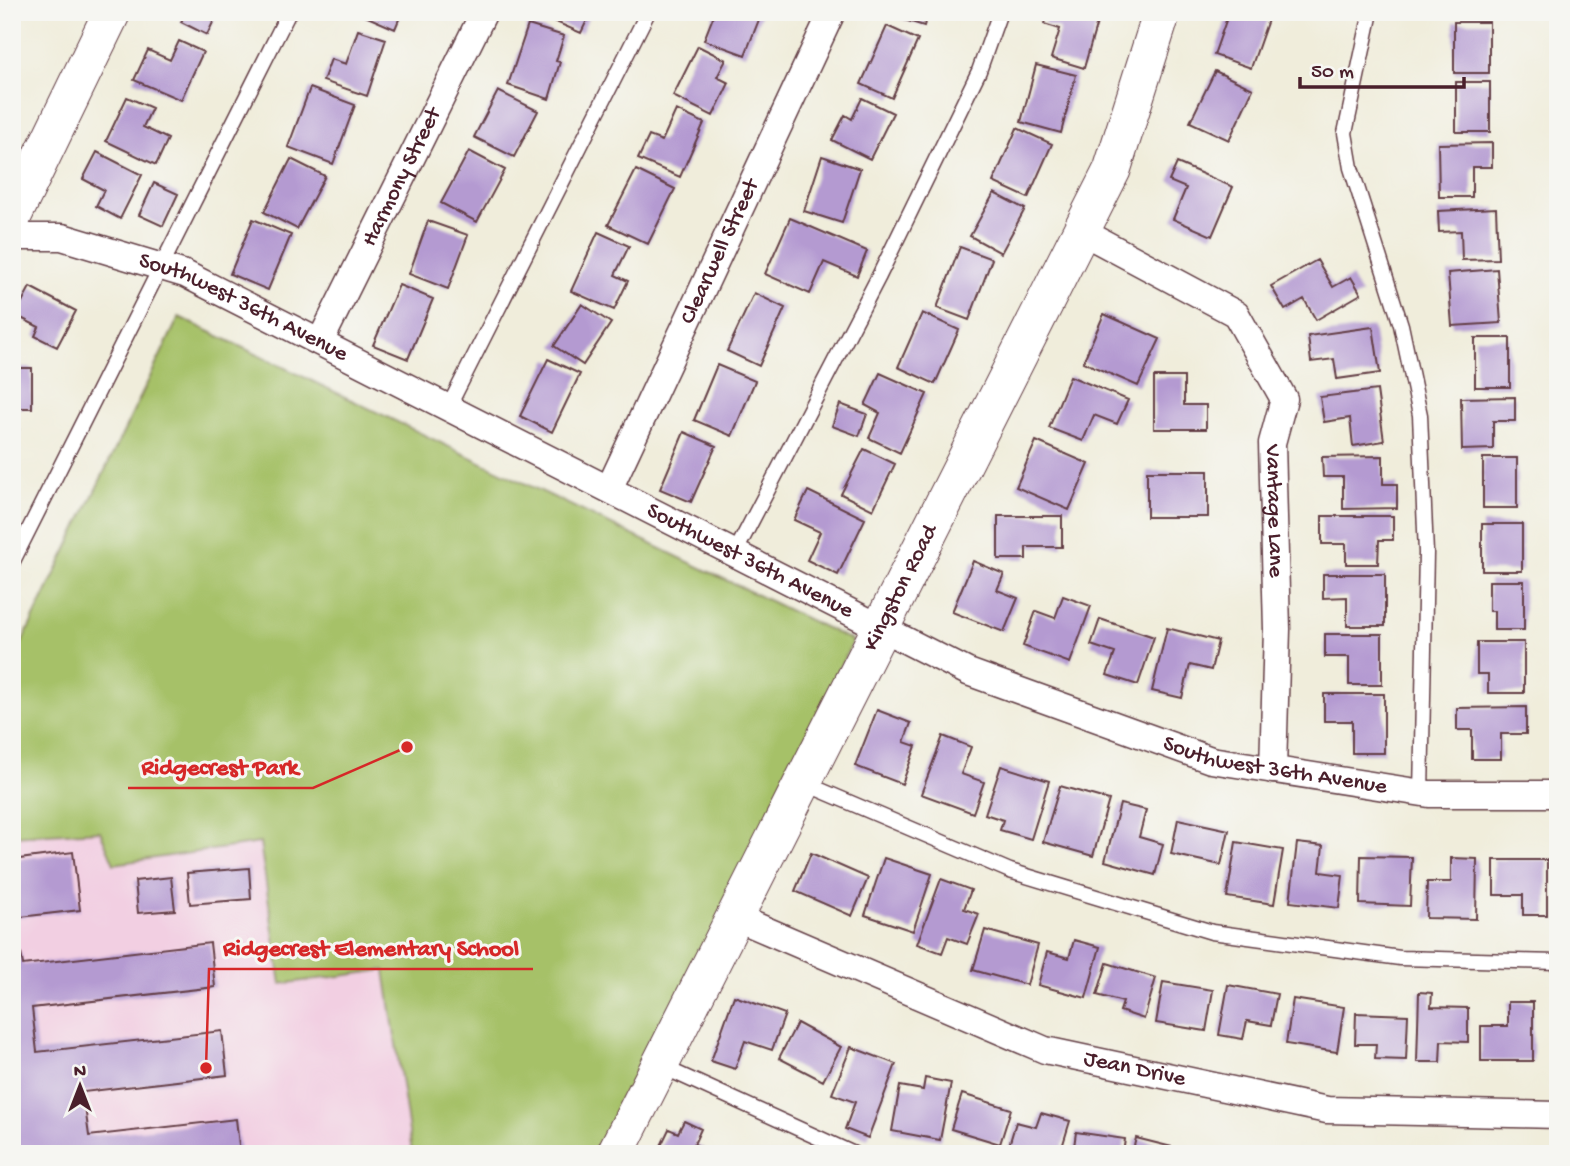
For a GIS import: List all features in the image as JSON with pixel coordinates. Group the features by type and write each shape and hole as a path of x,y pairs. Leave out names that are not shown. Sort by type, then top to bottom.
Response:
{"street":[{"path":"12,218 112,12"},
{"name":"Harmony Street","path":"320,342 484,12"},
{"name":"Clearwell Street","path":"609,489 832,12"},
{"name":"Kingston Road","path":"615,1154 1112,170 1162,12"},
{"name":"Vantage Lane","path":"1081,231 1236,314 1284,399 1272,443 1277,629 1273,770"},
{"name":"Southwest 36th Avenue","path":"12,237 62,237 185,274 968,672 1211,760 1421,793 1558,794"},
{"name":"Jean Drive","path":"735,917 1045,1050 1327,1110 1558,1115"}],"lane":[{"path":"12,563 289,12"},
{"path":"448,408 648,12"},
{"path":"735,553 885,264 979,71 1000,12"},
{"path":"1371,12 1345,134 1352,168 1401,325 1420,415 1426,554 1421,793"},
{"path":"803,782 1010,871 1212,932 1400,958 1558,962"},
{"path":"660,1065 854,1154"}],"shaded area":[{"path":"100,831 115,864 261,842 281,984 385,969 412,1152 12,1154 12,836"}],"green space":[{"path":"179,317 853,641 604,1154 401,1154 412,1152 385,970 281,984 260,843 114,864 100,831 12,836 12,663"}],"building":[{"path":"186,12 218,12 207,35 181,22"},
{"path":"356,12 402,12 395,29"},
{"path":"543,12 591,12 581,33 542,16"},
{"path":"715,12 762,12 745,55 704,40"},
{"path":"893,12 928,12 924,26 892,16"},
{"path":"1047,12 1100,12 1084,68 1051,58 1060,29 1044,24"},
{"path":"1229,12 1270,14 1251,68 1214,55"},
{"path":"1317,12 1338,12 1337,18"},
{"path":"1454,22 1489,22 1489,73 1454,73"},
{"path":"528,25 564,36 556,61 560,62 549,99 508,85"},
{"path":"887,26 918,40 892,98 861,84"},
{"path":"358,30 386,39 367,96 323,81 331,59 346,64"},
{"path":"179,41 203,52 181,100 134,80 148,50 170,60"},
{"path":"698,46 726,60 717,77 729,83 713,116 673,96"},
{"path":"1036,65 1076,75 1061,133 1021,122"},
{"path":"1215,71 1253,89 1229,140 1190,122"},
{"path":"1456,82 1490,82 1490,132 1456,132"},
{"path":"310,88 355,105 333,164 288,147"},
{"path":"498,91 538,111 514,157 474,137"},
{"path":"127,97 152,108 143,127 168,139 156,165 106,141"},
{"path":"862,98 893,113 870,159 832,140 845,115 852,119"},
{"path":"676,110 704,123 680,177 638,159 649,136 662,141"},
{"path":"1017,128 1052,144 1028,198 993,182"},
{"path":"1492,143 1492,167 1472,167 1472,197 1439,197 1438,144"},
{"path":"469,151 505,170 477,222 441,203"},
{"path":"97,152 142,175 120,219 96,206 104,190 83,179"},
{"path":"822,156 860,169 842,223 804,211"},
{"path":"291,159 325,176 297,229 264,212"},
{"path":"1177,163 1233,187 1212,236 1173,219 1186,188 1169,181"},
{"path":"636,170 675,189 648,244 608,225"},
{"path":"154,183 178,194 163,226 139,215"},
{"path":"994,193 1025,209 1001,253 970,236"},
{"path":"1496,208 1498,259 1462,260 1461,231 1439,232 1438,211"},
{"path":"790,218 867,251 857,276 824,262 810,294 765,274"},
{"path":"253,219 291,235 268,290 230,274"},
{"path":"428,221 468,235 448,289 409,274"},
{"path":"598,232 629,246 615,275 628,281 614,310 571,291"},
{"path":"960,247 992,259 969,320 937,308"},
{"path":"1317,260 1333,287 1351,277 1361,294 1316,320 1304,299 1285,310 1271,286"},
{"path":"1497,269 1501,323 1452,326 1448,273"},
{"path":"399,285 433,299 408,359 373,345"},
{"path":"30,287 76,311 57,347 35,336 39,327 15,315"},
{"path":"754,293 785,308 759,366 727,351"},
{"path":"582,304 611,323 583,365 554,346"},
{"path":"922,313 959,330 935,384 898,367"},
{"path":"1104,314 1160,339 1138,386 1083,362"},
{"path":"1373,327 1380,373 1337,379 1334,359 1311,362 1308,336"},
{"path":"1475,338 1510,338 1510,387 1475,387"},
{"path":"548,359 580,374 552,432 520,416"},
{"path":"717,365 755,381 732,436 694,420"},
{"path":"14,368 32,368 32,408 12,408"},
{"path":"880,373 927,394 900,453 869,438 880,413 865,405"},
{"path":"1070,376 1128,400 1117,424 1094,415 1083,441 1049,428"},
{"path":"1154,377 1184,377 1184,405 1206,405 1206,429 1154,429"},
{"path":"1377,390 1384,441 1353,446 1350,418 1324,422 1320,397"},
{"path":"1515,397 1515,421 1493,421 1493,449 1462,450 1461,398"},
{"path":"840,404 867,414 859,436 832,426"},
{"path":"12,427 19,430 12,445"},
{"path":"684,432 716,446 691,502 660,489"},
{"path":"1036,441 1089,464 1069,510 1016,487"},
{"path":"864,449 895,464 873,510 841,494"},
{"path":"1383,456 1383,484 1397,484 1397,508 1343,509 1343,477 1323,477 1322,457"},
{"path":"1483,458 1517,458 1517,508 1483,508"},
{"path":"1147,471 1208,471 1208,517 1147,517"},
{"path":"808,491 865,519 838,575 807,560 820,532 794,520"},
{"path":"998,516 1062,516 1062,547 1026,547 1026,559 998,559"},
{"path":"1322,516 1393,516 1393,540 1379,540 1378,564 1346,564 1346,544 1322,544"},
{"path":"1482,524 1522,524 1522,571 1482,571"},
{"path":"973,561 1004,574 997,590 1018,598 1004,632 952,612"},
{"path":"1323,574 1385,574 1385,626 1347,626 1347,597 1323,598"},
{"path":"1489,581 1524,581 1524,630 1494,630 1494,611 1489,611"},
{"path":"1063,596 1091,606 1070,663 1023,646 1036,611 1055,618"},
{"path":"1100,619 1154,637 1138,685 1107,675 1115,653 1091,645"},
{"path":"1167,628 1218,641 1211,670 1190,665 1182,698 1152,691"},
{"path":"1325,634 1382,634 1382,685 1349,685 1349,657 1325,657"},
{"path":"1477,642 1524,642 1524,693 1488,693 1488,674 1477,674"},
{"path":"1324,694 1384,694 1384,753 1352,753 1352,721 1324,721"},
{"path":"1526,707 1526,734 1501,734 1501,759 1472,759 1472,730 1457,730 1457,708"},
{"path":"877,710 911,723 904,742 916,746 902,784 855,766"},
{"path":"943,736 971,747 961,774 984,782 973,813 921,794"},
{"path":"1001,766 1049,781 1031,839 1000,830 1003,820 985,814"},
{"path":"1060,786 1109,800 1093,856 1043,842"},
{"path":"1120,804 1146,810 1139,837 1163,844 1155,875 1105,861"},
{"path":"1178,819 1229,830 1221,865 1171,854"},
{"path":"1236,842 1283,850 1274,904 1227,897"},
{"path":"1297,843 1323,846 1320,872 1343,875 1339,908 1290,902"},
{"path":"73,852 80,910 12,918 12,860"},
{"path":"811,853 868,878 852,916 795,891"},
{"path":"1361,856 1412,857 1410,906 1360,904"},
{"path":"884,858 932,874 913,931 865,915"},
{"path":"1451,858 1477,859 1476,919 1426,918 1427,882 1451,882"},
{"path":"1494,860 1547,860 1547,915 1523,915 1523,895 1494,895"},
{"path":"249,868 251,899 190,904 187,873"},
{"path":"171,877 175,910 138,913 135,881"},
{"path":"941,879 971,890 964,909 979,914 967,944 948,937 942,953 917,944"},
{"path":"985,930 1038,945 1027,985 973,970"},
{"path":"1074,940 1100,947 1086,998 1038,985 1047,952 1069,958"},
{"path":"210,943 215,987 32,1008 37,1052 222,1031 227,1075 83,1092 89,1136 236,1119 240,1154 12,1154 12,954 21,953 23,965"},
{"path":"1107,963 1156,978 1144,1019 1120,1011 1123,1002 1097,995"},
{"path":"1163,982 1213,990 1206,1031 1156,1023"},
{"path":"1228,985 1277,994 1271,1025 1247,1021 1243,1039 1219,1035"},
{"path":"1419,992 1432,993 1431,1007 1468,1008 1468,1042 1441,1041 1440,1062 1417,1062"},
{"path":"734,996 785,1014 772,1050 745,1041 735,1069 711,1061"},
{"path":"1293,999 1344,1007 1337,1052 1286,1044"},
{"path":"1508,1002 1533,1002 1533,1061 1481,1061 1481,1026 1508,1026"},
{"path":"1356,1013 1408,1015 1406,1060 1375,1059 1376,1044 1355,1044"},
{"path":"797,1023 841,1047 823,1081 779,1058"},
{"path":"851,1047 896,1064 868,1138 845,1129 855,1102 832,1094"},
{"path":"925,1078 951,1083 940,1140 892,1131 900,1086 923,1090"},
{"path":"962,1094 1011,1109 1000,1144 951,1129"},
{"path":"1041,1113 1070,1121 1060,1154 1007,1152 1016,1122 1036,1127"},
{"path":"684,1121 701,1129 694,1144 716,1154 657,1154 669,1129 678,1133"},
{"path":"1076,1132 1125,1139 1123,1154 1073,1154"},
{"path":"1136,1138 1180,1149 1179,1154 1132,1154"}],"place":[{"name":"Ridgecrest Park","path":"407,747"},
{"name":"Ridgecrest Elementary School","path":"206,1068"}]}
